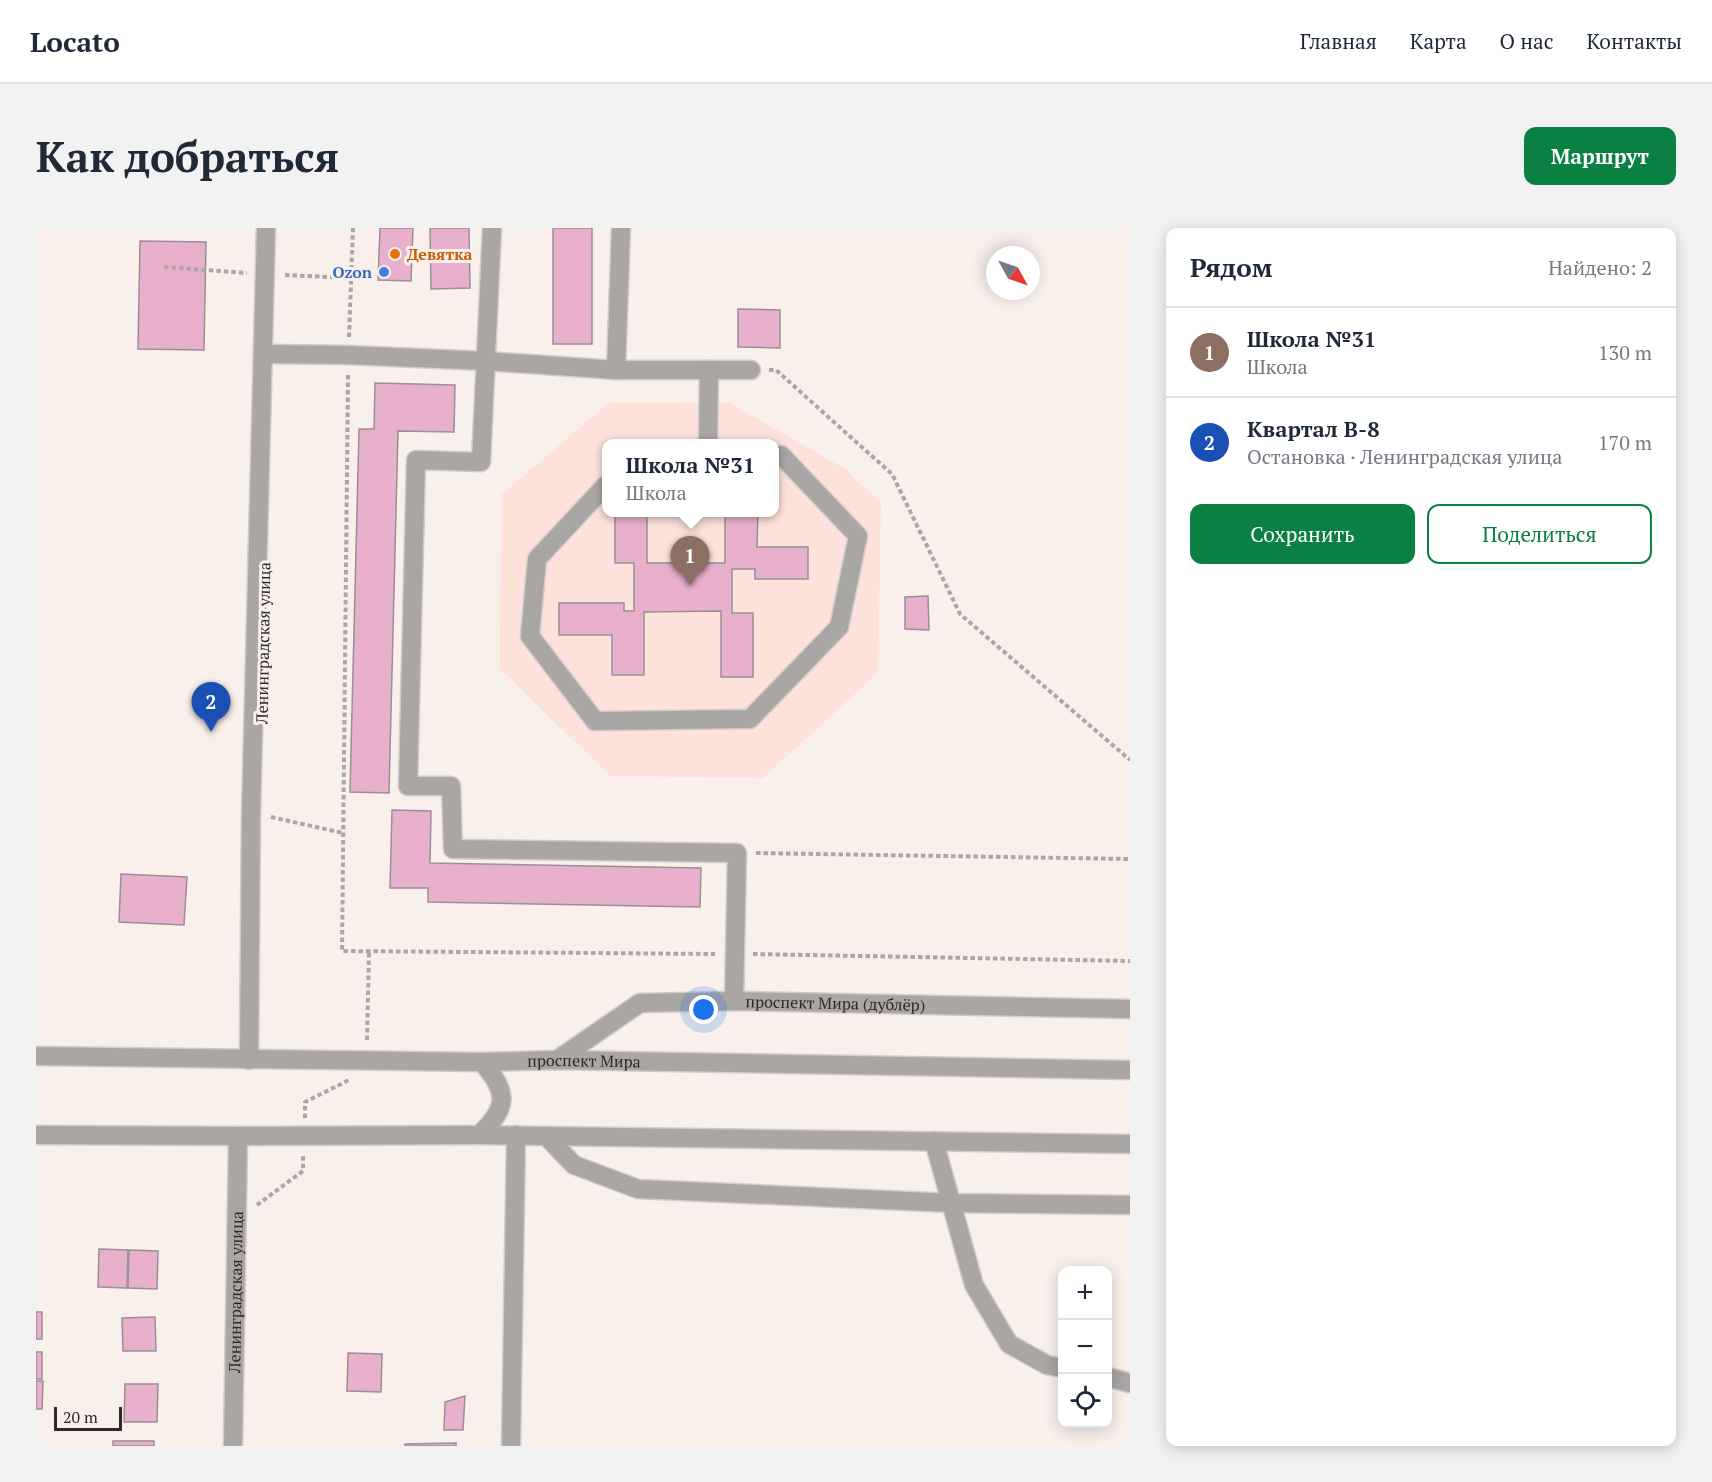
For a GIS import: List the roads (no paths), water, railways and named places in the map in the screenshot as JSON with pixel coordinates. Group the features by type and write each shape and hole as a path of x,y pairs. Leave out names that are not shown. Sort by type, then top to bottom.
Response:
{"street":[{"name":"Ленинградская улица","path":"253,1059 261,815 266,228"},
{"path":"492,228 481,462 416,460 408,786 451,786 453,849 737,853 734,1001"},
{"path":"616,370 621,228"},
{"path":"253,1059 252,791 264,354 486,361 616,370 751,370"},
{"path":"708,439 709,370"},
{"path":"602,489 537,559 530,636 595,721 750,719 839,627 858,536 779,455"},
{"name":"проспект Мира (дублёр)","path":"557,1060 640,1003 734,1001 1130,1009"},
{"name":"проспект Мира","path":"36,1056 482,1062 557,1060 1130,1070"},
{"path":"479,1135 494,1121 500,1108 502,1095 496,1078 482,1062"},
{"path":"36,1135 516,1135 1130,1144"},
{"path":"511,1446 516,1135"},
{"name":"Ленинградская улица","path":"233,1446 238,1136"},
{"path":"546,1136 574,1165 638,1189 952,1203 1130,1205"},
{"path":"934,1141 974,1285 1009,1344 1047,1365 1058,1367"},
{"path":"1112,1378 1130,1383"}],"place":[{"name":"Девятка","path":"395,254"},
{"name":"Ozon","path":"384,272"},
{"name":"Школа №31","path":"690,586"},
{"name":"Квартал В-8","path":"211,732"}]}
